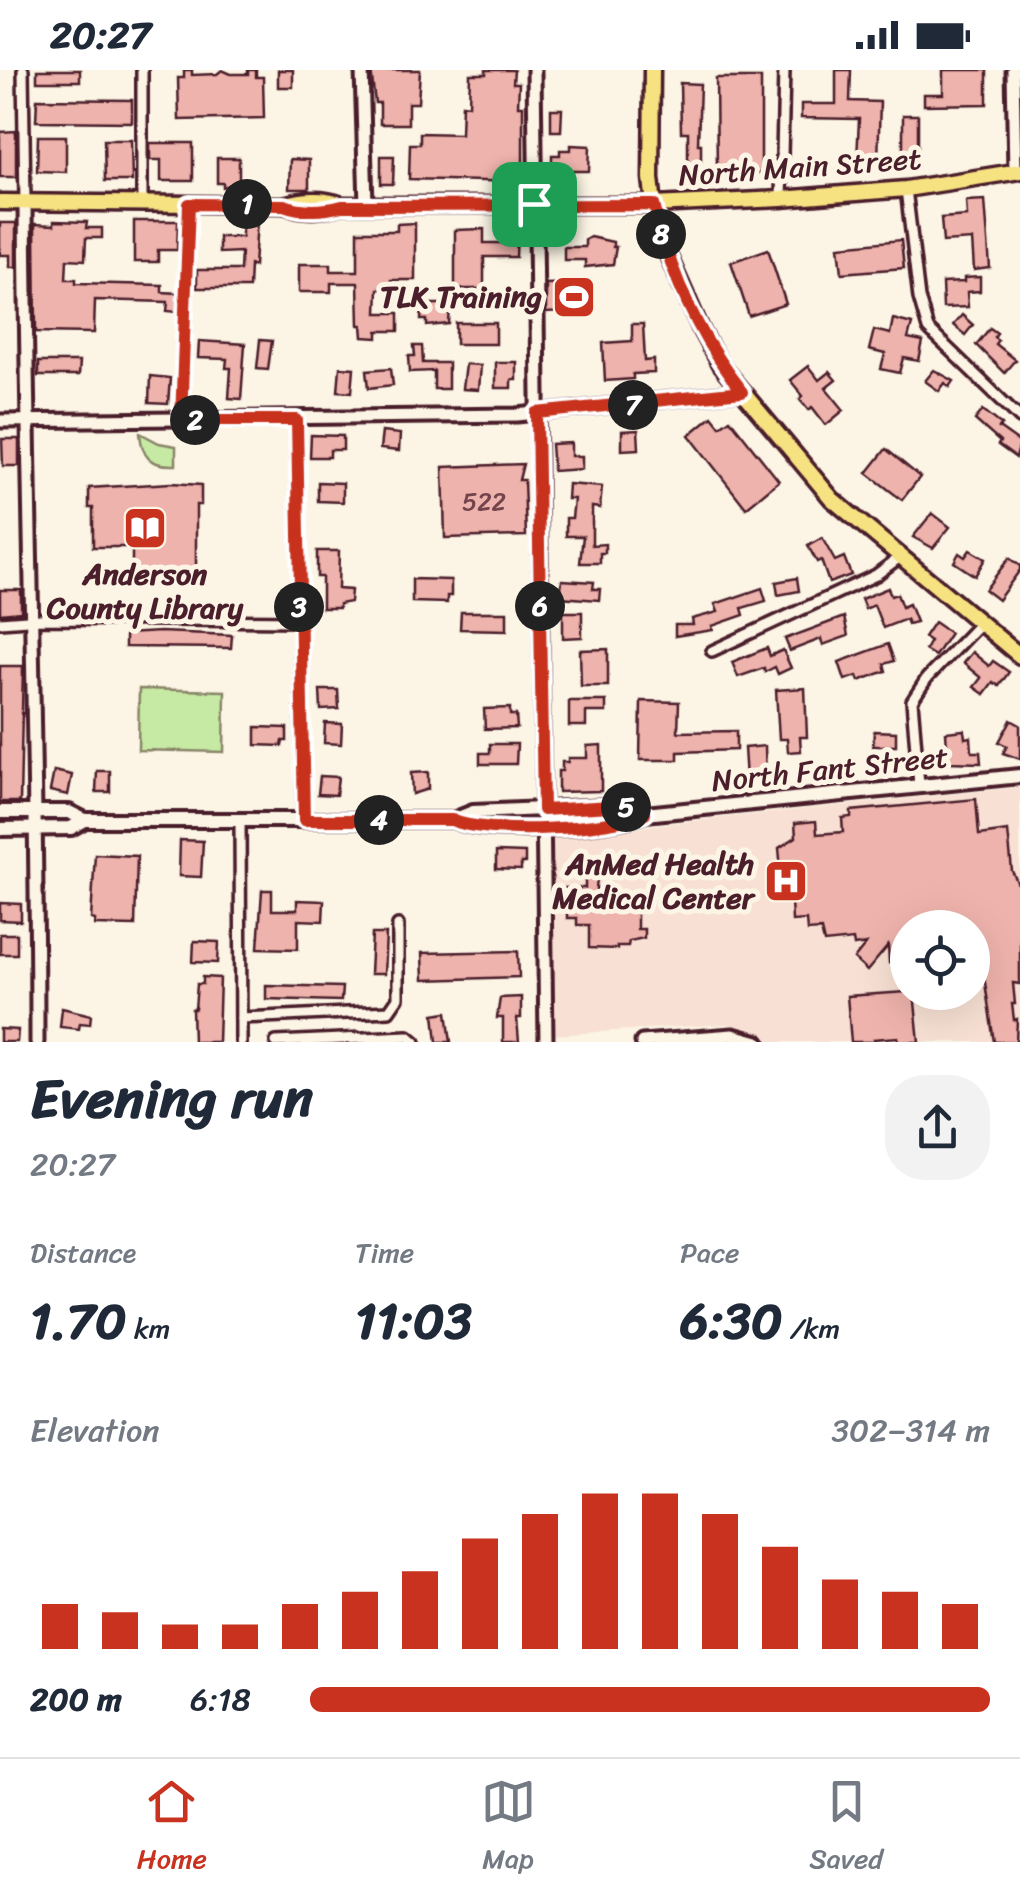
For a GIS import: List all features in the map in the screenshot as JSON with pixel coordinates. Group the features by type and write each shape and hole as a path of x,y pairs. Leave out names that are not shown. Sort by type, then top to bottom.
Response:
{"main road":[{"path":"652,70 654,205 664,246 720,365 832,500 1020,656"},
{"name":"North Main Street","path":"0,202 284,205 297,210 342,206 654,205 906,189 1018,171"},
{"name":"North Fant Street","path":"0,812 69,812 85,820 452,820 476,828 543,827 615,824 645,814 1020,776"},
{"name":"North Fant Street","path":"452,820 474,812 612,806 645,814"},
{"name":"North Fant Street","path":"0,829 71,828 85,820"}],"street":[{"path":"23,70 38,1042"},
{"path":"142,70 142,203"},
{"path":"362,70 366,206"},
{"path":"534,70 546,1042"},
{"path":"781,199 784,70"},
{"path":"1013,70 1018,171"},
{"path":"906,189 920,298 928,329 1020,418"},
{"path":"181,420 189,204"},
{"path":"0,421 297,420 537,413 742,392"},
{"path":"297,420 304,820"},
{"path":"712,651 876,576 900,557"},
{"path":"0,622 300,621"},
{"path":"919,785 912,701 927,678 980,623"},
{"path":"240,819 240,1042"},
{"path":"241,1018 389,1010 398,998 398,926"},
{"path":"642,1042 718,1039 733,1034 758,1042"},
{"path":"276,1042 408,1036 415,1042"}],"shaded area":[{"name":"AnMed Health Medical Center","path":"1020,787 1020,1042 773,1042 727,1024 553,1035 551,835 613,833 652,825"}],"green space":[{"path":"140,433 176,446 176,465 149,459"},
{"path":"139,689 225,691 224,752 138,750"}],"building":[{"path":"37,70 80,70 80,81 37,81"},
{"path":"184,70 192,70 192,75 217,74 222,70 248,74 248,70 256,70 256,77 263,77 264,118 179,120 178,78 184,78"},
{"path":"278,70 293,70 293,87 278,87"},
{"path":"371,70 420,70 418,103 408,103 408,124 380,124 380,103 375,103"},
{"path":"486,70 514,70 513,83 519,83 518,106 523,106 523,182 409,179 410,144 420,144 420,133 461,134 462,104 469,105 470,74 486,74"},
{"path":"836,70 851,70 850,101 880,102 878,160 857,159 859,119 801,118 801,104 836,104"},
{"path":"943,70 987,70 987,104 924,105 924,94 943,94"},
{"path":"716,78 761,78 761,173 717,173"},
{"path":"680,83 700,84 701,176 688,176 688,132 681,132"},
{"path":"37,99 132,100 132,122 36,121"},
{"path":"551,109 562,109 561,131 551,131"},
{"path":"903,115 918,115 918,160 903,160"},
{"path":"16,131 16,177 0,177 0,132"},
{"path":"38,136 66,136 66,172 37,171"},
{"path":"104,140 131,140 132,181 105,181"},
{"path":"150,143 193,143 193,181 161,181 161,160 150,160"},
{"path":"571,145 590,146 589,171 560,171 560,167 552,166 552,155 571,150"},
{"path":"381,156 394,156 393,184 381,184"},
{"path":"217,158 239,158 239,183 223,187 223,183 217,183"},
{"path":"290,159 309,160 309,189 289,189"},
{"path":"985,200 990,268 974,270 972,240 943,242 941,218 967,216 966,201"},
{"path":"242,220 257,221 249,288 197,288 197,270 240,270 241,252 219,253 219,237 242,237"},
{"path":"54,221 87,222 86,228 102,228 102,238 86,238 85,260 67,259 66,279 76,279 76,283 162,285 162,292 178,293 177,312 167,311 168,302 95,300 94,333 36,332 35,224 54,225"},
{"path":"134,221 178,221 177,250 158,250 158,262 134,262"},
{"path":"0,223 16,223 16,267 10,267 10,255 0,255"},
{"path":"415,223 415,280 391,280 391,289 378,289 377,313 399,313 399,331 378,331 378,338 363,337 358,283 331,283 331,292 299,292 299,264 331,264 331,271 358,271 358,231 397,231 397,224"},
{"path":"484,229 484,243 507,243 507,232 517,232 516,257 484,257 484,289 455,289 455,230"},
{"path":"590,237 613,242 613,264 585,267 585,260 564,260 564,247 585,247 585,240"},
{"path":"901,240 904,268 842,273 839,246"},
{"path":"768,249 786,304 749,316 731,262"},
{"path":"980,277 980,291 967,292 968,307 943,308 942,283"},
{"path":"584,283 584,311 546,313 546,284"},
{"path":"422,304 450,304 449,324 427,326 427,320 421,320"},
{"path":"962,315 973,325 965,335 953,325"},
{"path":"893,319 912,324 908,339 923,342 919,361 904,358 900,373 881,369 885,354 869,350 874,330 890,334"},
{"path":"456,323 496,323 496,344 456,344"},
{"path":"632,324 643,324 645,361 654,360 654,373 605,381 603,343 632,341"},
{"path":"990,328 997,333 995,344 1015,360 1004,373 976,345"},
{"path":"260,340 272,341 268,369 257,368"},
{"path":"199,341 245,344 241,399 229,398 231,368 226,368 227,359 198,358"},
{"path":"414,346 422,346 423,363 448,363 448,389 434,389 434,371 410,372 409,356 415,356"},
{"path":"38,362 79,362 78,376 38,376"},
{"path":"495,362 516,362 516,380 511,380 511,388 495,388"},
{"path":"465,364 480,365 478,390 462,389"},
{"path":"808,366 819,380 829,372 836,380 826,388 844,410 826,425 800,399 803,396 790,380"},
{"path":"340,367 354,368 352,392 338,391"},
{"path":"391,368 393,385 369,388 367,370"},
{"path":"934,370 954,381 950,387 945,383 939,391 925,381"},
{"path":"150,376 170,378 168,404 149,403"},
{"path":"983,410 1020,443 1016,458 975,420"},
{"path":"712,416 720,426 730,419 779,481 746,508 689,435"},
{"path":"638,430 639,449 622,450 622,431"},
{"path":"382,432 400,434 399,451 380,449"},
{"path":"311,435 343,436 343,450 330,450 330,457 310,457"},
{"path":"2,439 19,439 19,466 3,466"},
{"path":"571,443 571,456 582,456 582,469 553,471 551,444"},
{"path":"886,449 920,477 902,500 867,473"},
{"path":"523,464 519,480 524,480 526,536 445,538 443,467"},
{"path":"318,482 343,483 343,502 318,501"},
{"path":"568,484 602,487 600,508 592,507 592,545 605,544 600,563 580,563 583,536 566,536 566,518 572,518 574,499 567,499"},
{"name":"Anderson County Library","path":"201,485 201,505 196,505 196,570 132,575 132,547 93,547 89,488"},
{"path":"932,513 950,527 933,548 913,537"},
{"path":"822,538 835,561 844,557 851,575 829,583 821,560 817,562 808,546"},
{"path":"970,550 985,559 975,576 954,562 959,553 965,557"},
{"path":"317,551 339,551 338,589 351,590 350,602 339,604 339,608 322,608"},
{"path":"1009,558 1020,570 998,600 985,590"},
{"path":"797,578 799,591 778,595 776,582"},
{"path":"412,579 451,580 451,596 447,596 447,603 412,602"},
{"path":"562,580 594,582 593,589 600,589 599,600 560,597"},
{"path":"762,588 766,601 742,608 744,615 712,626 713,630 675,636 675,625 693,625 692,619 718,612 715,604"},
{"path":"888,588 891,596 897,594 902,607 909,604 916,622 908,624 906,619 883,628 874,605 865,609 861,599"},
{"path":"0,590 21,590 21,612 0,614"},
{"path":"461,612 507,612 507,630 460,629"},
{"path":"563,612 582,612 582,637 563,638"},
{"path":"844,617 848,636 823,645 821,639 790,651 785,639"},
{"path":"934,622 950,633 935,656 925,650 930,641 924,637"},
{"path":"125,634 232,635 231,648 125,647"},
{"path":"888,644 894,661 884,664 886,671 859,681 857,676 845,680 839,662"},
{"path":"767,648 770,656 783,650 791,668 778,674 775,667 765,672 764,668 738,677 732,662"},
{"path":"608,649 608,686 581,686 580,650"},
{"path":"972,652 989,666 993,661 1009,672 999,686 993,682 984,694 974,687 981,678 963,663"},
{"path":"0,666 23,666 20,802 0,802"},
{"path":"805,688 807,737 800,737 801,751 788,752 787,739 779,739 776,690"},
{"path":"320,690 338,690 339,709 321,710"},
{"path":"569,701 606,701 606,712 586,712 586,726 569,726"},
{"path":"641,701 679,702 678,732 736,731 736,750 678,752 678,760 640,760"},
{"path":"510,708 510,715 516,715 517,728 485,729 484,709"},
{"path":"1011,720 1020,725 1020,759 1003,753 1007,746 999,742"},
{"path":"325,723 342,724 341,744 324,743"},
{"path":"256,727 287,728 287,741 282,746 256,745"},
{"path":"964,730 965,738 971,737 972,752 980,752 981,763 948,762 946,732"},
{"path":"874,731 896,732 896,746 873,746"},
{"path":"490,744 517,744 516,764 480,764 480,753 490,753"},
{"path":"601,745 601,791 558,792 562,762 568,762 568,758 587,758 587,746"},
{"path":"765,746 766,778 746,779 744,748"},
{"path":"54,771 72,775 68,795 50,791"},
{"path":"97,771 110,771 110,792 96,792"},
{"path":"428,772 428,789 412,794 411,773"},
{"path":"320,776 338,777 336,795 318,794"},
{"path":"976,799 979,835 1008,831 1012,871 1020,888 1020,984 1013,983 1012,1004 1014,1020 1017,1019 1016,1042 994,1042 989,1010 990,910 890,910 890,963 888,946 867,971 854,959 866,944 854,946 853,940 824,943 821,930 807,931 806,920 792,921 791,901 784,902 779,848 796,837 795,823 816,821 817,834 843,832 842,818 851,817 851,811"},
{"path":"180,840 203,841 201,877 179,876"},
{"path":"496,852 525,853 525,863 521,863 521,870 496,869"},
{"path":"95,854 137,856 135,926 95,925 91,919"},
{"path":"585,877 597,877 596,889 628,893 630,907 637,907 637,929 644,929 644,938 617,949 589,948 589,925 577,925 577,918 567,918 567,909 562,909 559,901 560,888 585,888"},
{"path":"262,890 272,890 272,910 297,910 297,900 324,901 323,921 298,920 298,949 258,948"},
{"path":"0,903 21,904 21,921 0,920"},
{"path":"0,934 17,934 17,954 0,954"},
{"path":"372,934 386,934 384,974 370,974"},
{"path":"194,941 219,942 218,963 193,962"},
{"path":"518,951 519,977 423,980 422,953"},
{"path":"203,977 220,978 218,1042 193,1042 192,1009 197,984 203,984"},
{"path":"266,985 342,987 341,1001 266,999"},
{"path":"890,993 890,1010 916,1010 919,1042 898,1042 898,1037 851,1042 847,996"},
{"path":"521,997 521,1018 517,1018 519,1042 503,1042 503,1018 497,1018 500,998"},
{"path":"62,1008 91,1015 90,1024 80,1023 79,1029 60,1027"},
{"path":"447,1012 451,1042 437,1042 434,1014"},
{"path":"0,1029 18,1030 17,1042 0,1042"}],"place":[{"name":"TLK Training","path":"574,297"},
{"name":"Anderson County Library","path":"145,528"},
{"name":"AnMed Health Medical Center","path":"786,881"}],"route":[{"path":"189,204 284,205 297,210 329,210 342,206 534,204 654,205 664,246 702,332 720,365 742,392 537,413 543,810 612,806 645,814 615,824 476,828 452,820 304,820 297,420 181,420 189,204"}]}
